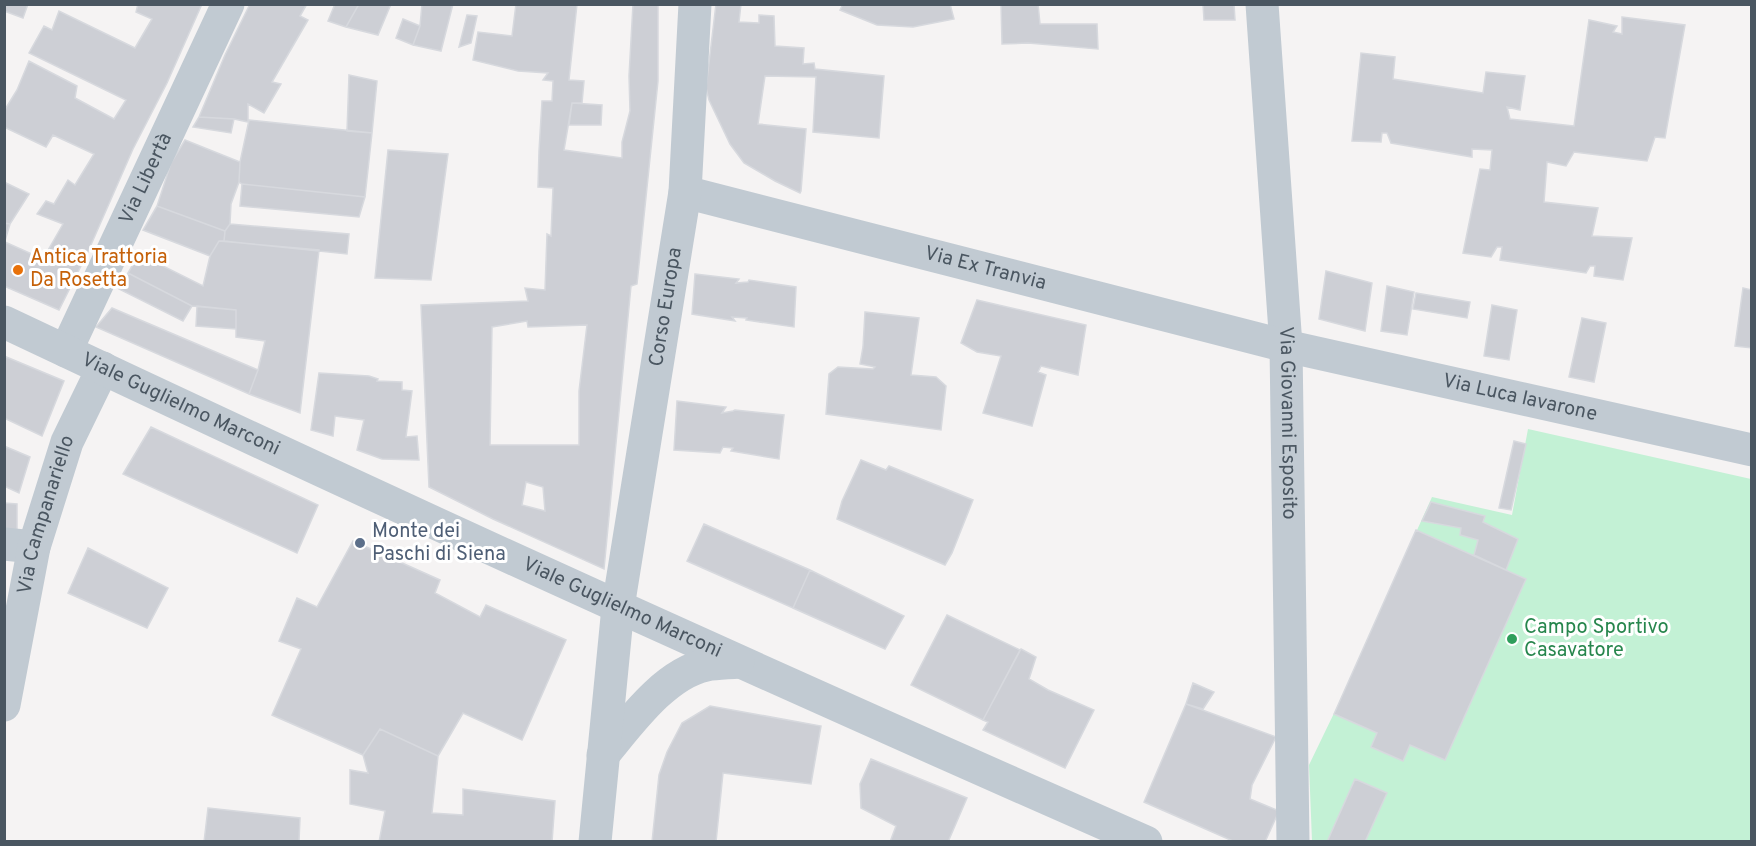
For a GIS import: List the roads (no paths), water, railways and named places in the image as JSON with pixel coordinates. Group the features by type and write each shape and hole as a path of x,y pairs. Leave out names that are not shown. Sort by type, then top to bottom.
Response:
{"street":[{"name":"Via Libertà","path":"66,351 228,4"},
{"name":"Corso Europa","path":"594,842 618,607 685,192 695,4"},
{"name":"Via Giovanni Esposito","path":"1262,4 1286,346 1293,842"},
{"name":"Via Ex Tranvia","path":"685,192 1286,346"},
{"name":"Viale Guglielmo Marconi","path":"4,322 738,662 1146,842"},
{"name":"Via Luca Iavarone","path":"1286,346 1752,450"},
{"name":"Via Campanariello","path":"4,705 19,545 103,368"},
{"path":"603,755 647,702 676,679 704,666 738,662"}],"place":[{"name":"Antica Trattoria Da Rosetta","path":"18,270"},
{"name":"Monte dei Paschi di Siena","path":"360,543"},
{"name":"Campo Sportivo Casavatore","path":"1512,639"}]}
